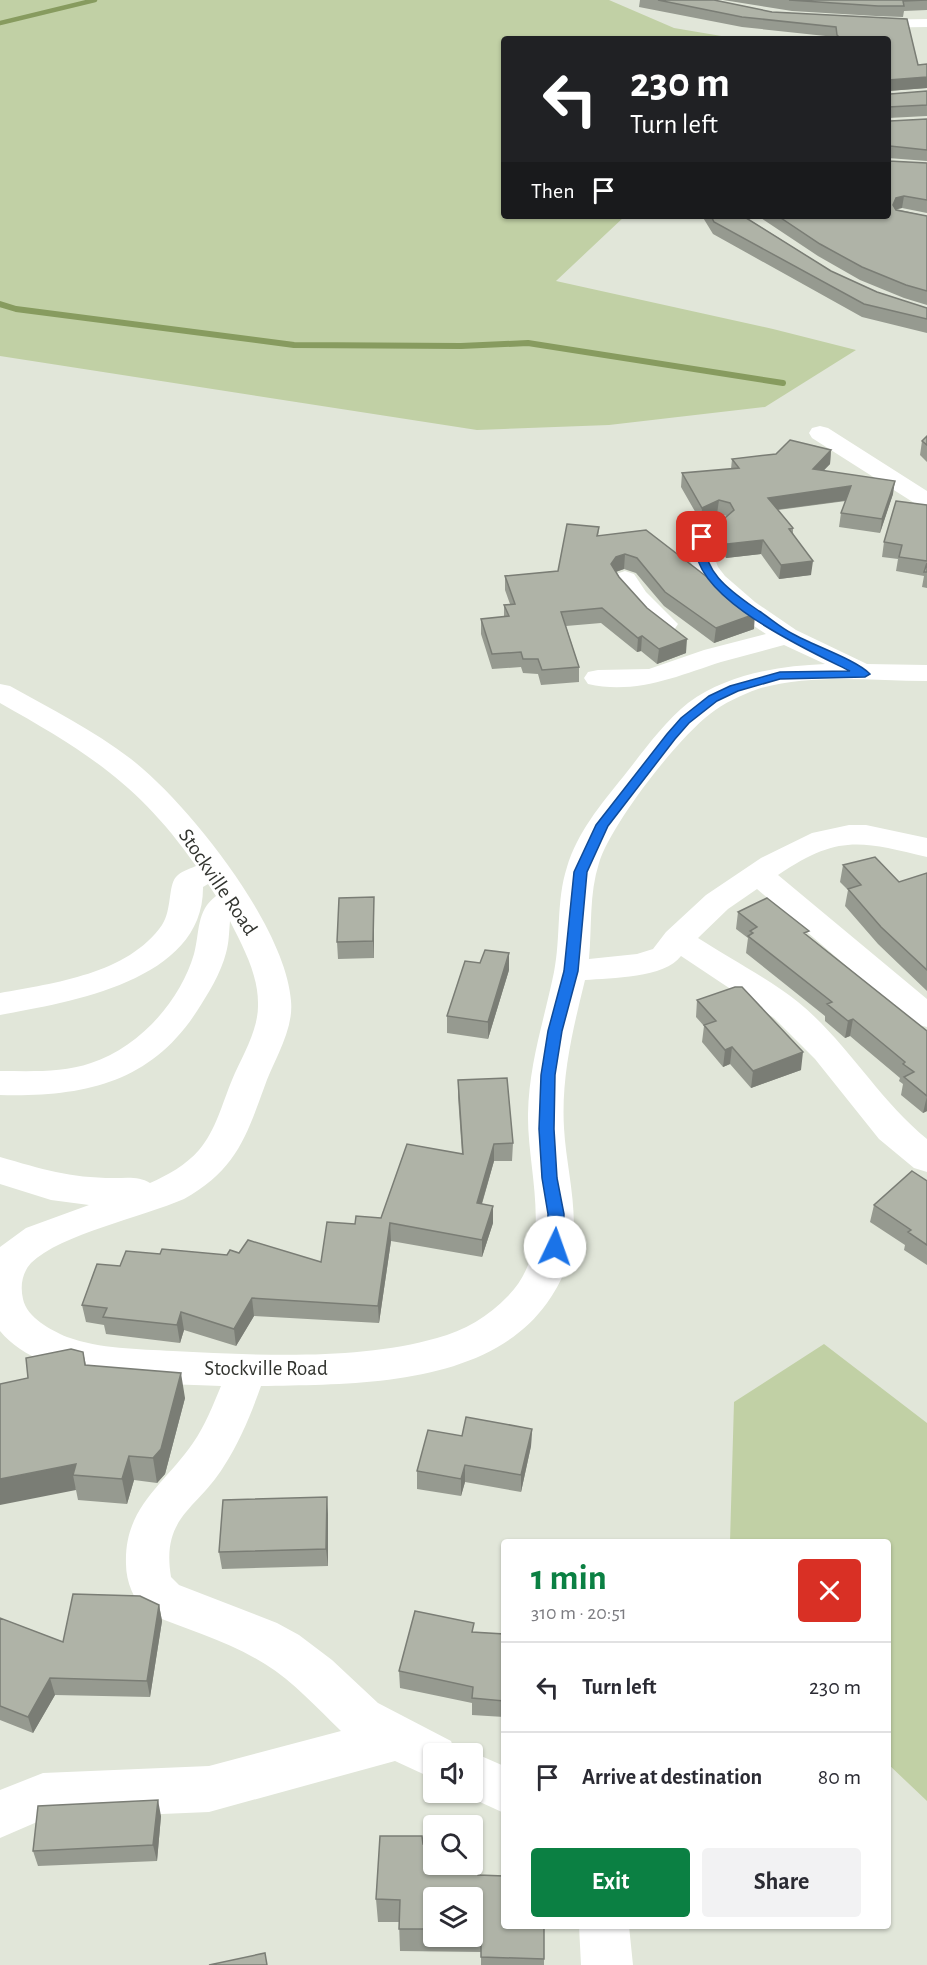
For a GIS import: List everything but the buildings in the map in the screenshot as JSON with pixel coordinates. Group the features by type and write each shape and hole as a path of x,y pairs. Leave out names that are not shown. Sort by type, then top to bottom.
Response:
{"street":[{"path":"910,8 927,11"},
{"path":"846,23 927,23"},
{"path":"820,433 927,501"},
{"path":"718,523 705,534 699,548 710,576 733,598 787,636 865,674"},
{"path":"625,579 644,606 686,640 713,656"},
{"path":"598,678 652,677 713,656 787,636"},
{"name":"Stockville Road","path":"0,692 98,749 137,778 182,827 250,922 267,961 275,1002 271,1021 226,1143 199,1172 164,1191 36,1239 15,1255 3,1273 0,1288 3,1302 11,1318 21,1330 47,1345 72,1354 116,1363 247,1371 384,1365 430,1356 496,1331 523,1306 540,1284 555,1247 556,1214 546,1129 548,1075 555,1031 571,971 580,872 602,825 634,781 685,720 713,699 756,681 805,674 927,673"},
{"path":"571,971 641,964 664,956 677,939 717,902 805,846 841,835 875,836 927,848"},
{"path":"0,1004 120,974 143,962 175,931 187,902 188,882 212,870"},
{"path":"758,874 811,915 879,979 927,1016"},
{"path":"0,1083 50,1084 87,1078 125,1063 155,1042 176,1018 198,983 213,943 217,914 233,899"},
{"path":"677,939 786,1010 827,1051 892,1130 927,1159"},
{"path":"0,1170 62,1190 164,1191"},
{"path":"247,1371 210,1453 194,1476 158,1517 151,1530 147,1552 151,1585 163,1599 261,1638 284,1650 316,1675 362,1719 415,1748"},
{"path":"0,1814 43,1796 209,1789 415,1748"},
{"path":"483,1780 501,1789"},
{"path":"604,1929 607,1965"}],"green space":[{"path":"0,0 609,0 674,28 721,36 501,36 501,219 622,219 556,281 773,329 856,350 765,407 609,425 477,430 0,356"},
{"path":"824,1344 927,1423 927,1801 891,1767 891,1539 730,1539 734,1402"}],"waterway":[{"path":"0,23 95,0"},
{"path":"0,304 16,309 294,345 461,346 528,343 783,383"}],"route":[{"path":"555,1247 556,1214 546,1129 548,1075 555,1031 571,971 580,872 602,825 634,781 685,720 713,699 734,688 780,676 865,674 787,636 733,598 716,583 704,565 699,548 702,537"}]}
